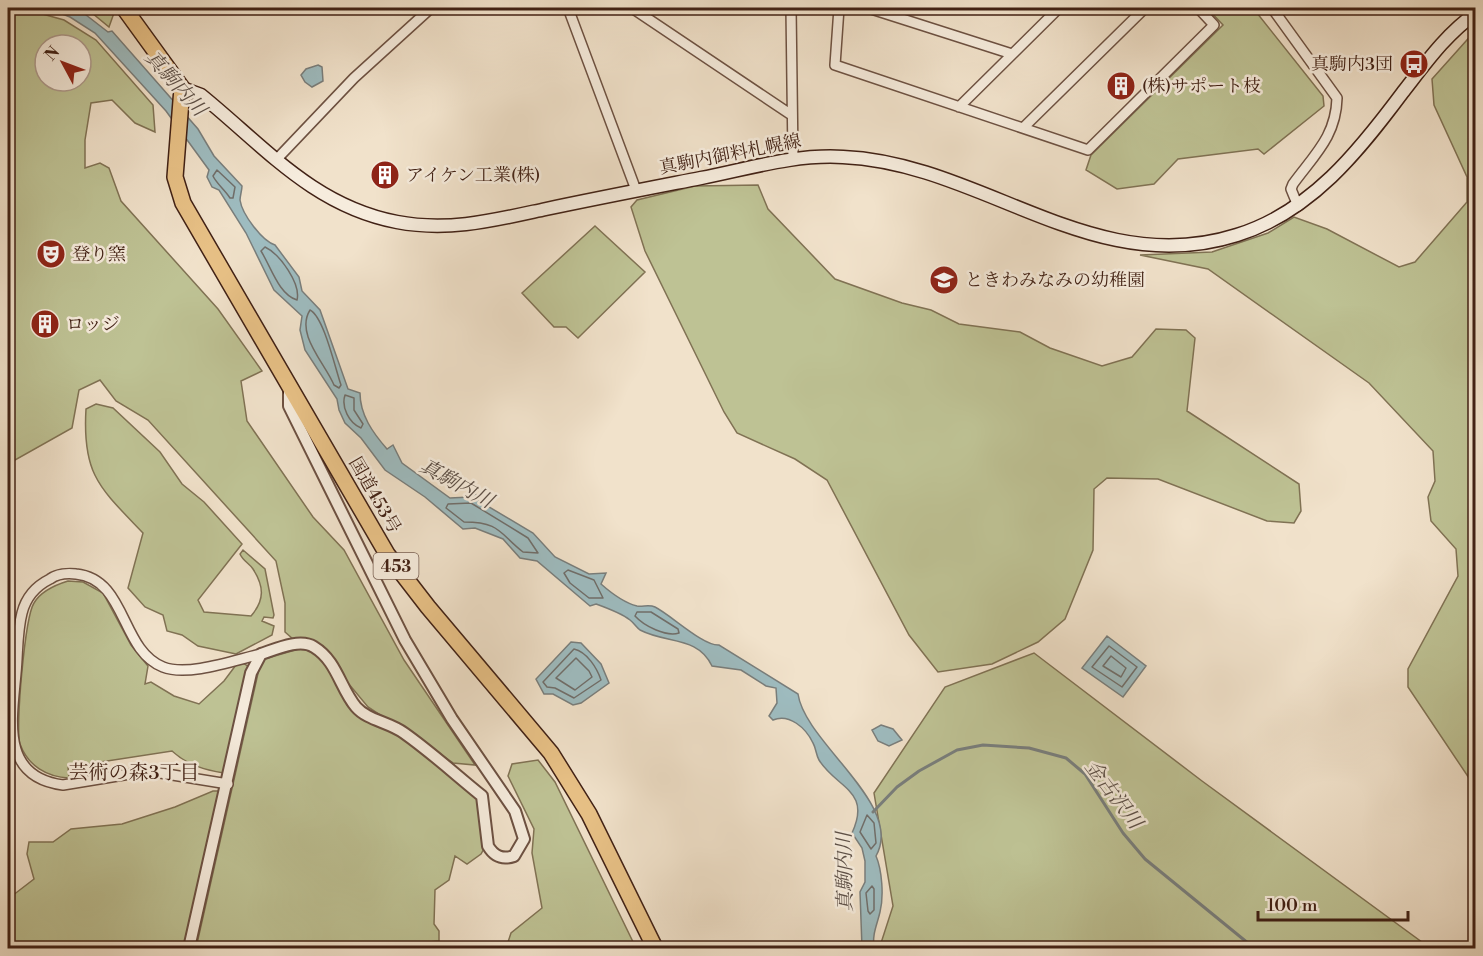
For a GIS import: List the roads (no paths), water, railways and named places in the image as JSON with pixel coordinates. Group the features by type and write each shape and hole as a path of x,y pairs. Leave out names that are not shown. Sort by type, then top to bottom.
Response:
{"highway":[{"path":"124,8 182,88"},
{"name":"国道453号","path":"182,88 175,177 183,202 387,554 428,607 551,753 589,814 655,948"}],"main road":[{"name":"真駒内御料札幌線","path":"182,88 201,95 308,186 338,204 383,219 427,227 490,222 793,158 844,157 907,166 1077,231 1136,246 1185,246 1212,242 1268,223 1298,206 1342,167 1378,126 1433,52 1476,13"}],"street":[{"path":"276,160 354,78 431,8"},
{"path":"568,8 636,190"},
{"path":"632,8 790,114"},
{"path":"791,8 790,114 793,158"},
{"path":"839,8 834,65 1088,150 1214,25 1198,8"},
{"path":"868,8 1012,54"},
{"path":"959,106 1059,8"},
{"path":"1023,128 1145,8"},
{"path":"1272,8 1336,98 1335,124 1291,189 1298,206"},
{"path":"228,784 148,771 63,785 49,783 34,775 23,765 11,738 20,618 27,598 37,587 52,577 79,574 104,587 113,597 138,645 147,657 160,666 170,669 189,669 301,643 313,646 330,661 356,708 403,732 482,796 488,846 492,852 499,857 508,858 519,850 524,839 515,811 452,720 405,640 289,406 289,384"},
{"path":"189,948 252,674 261,654"}],"water":[{"path":"47,8 77,8 108,32 112,31 198,129 214,156 242,186 240,200 249,219 264,238 275,245 299,277 302,291 320,310 348,389 360,393 362,409 372,430 387,449 393,445 402,463 450,498 470,497 473,493 477,495 479,501 533,533 555,557 589,574 606,573 601,584 618,597 637,606 655,607 704,641 719,645 798,694 805,713 817,733 866,795 877,816 881,836 876,856 881,876 882,898 874,934 874,948 862,948 860,892 865,882 865,861 862,848 852,833 857,819 858,807 855,798 819,760 813,743 801,727 791,720 779,718 773,720 769,716 777,703 776,688 766,686 741,670 712,666 706,656 690,645 650,634 640,630 618,613 596,604 590,606 537,561 520,558 503,539 475,528 463,529 425,497 385,470 361,438 345,423 337,399 305,350 300,330 302,316 274,290 246,233 219,190 212,187 207,177 209,170 166,111 95,33 70,17"},
{"path":"318,65 322,67 323,81 312,87 301,75 306,69"},
{"path":"1107,636 1146,666 1123,697 1082,668"},
{"path":"571,642 581,643 601,664 609,683 581,703 573,705 553,694 544,694 536,679"},
{"path":"881,725 893,729 902,740 889,746 878,741 872,730"}],"waterway":[{"name":"金古沢川","path":"873,812 897,787 919,771 957,750 983,745 1029,748 1066,758 1085,774 1123,833 1145,859 1254,948"}],"place":[{"name":"真駒内3団","path":"1414,64"},
{"name":"(株)サポート枝","path":"1121,86"},
{"name":"アイケン工業(株)","path":"385,175"},
{"name":"登り窯","path":"51,254"},
{"name":"ときわみなみの幼稚園","path":"944,280"},
{"name":"ロッジ","path":"45,324"}],"district":[{"name":"芸術の森3丁目","path":"134,772"}],"water label":[{"name":"真駒内川","path":"176,83"},
{"name":"真駒内川","path":"457,483"},
{"name":"真駒内川","path":"844,872"}]}
